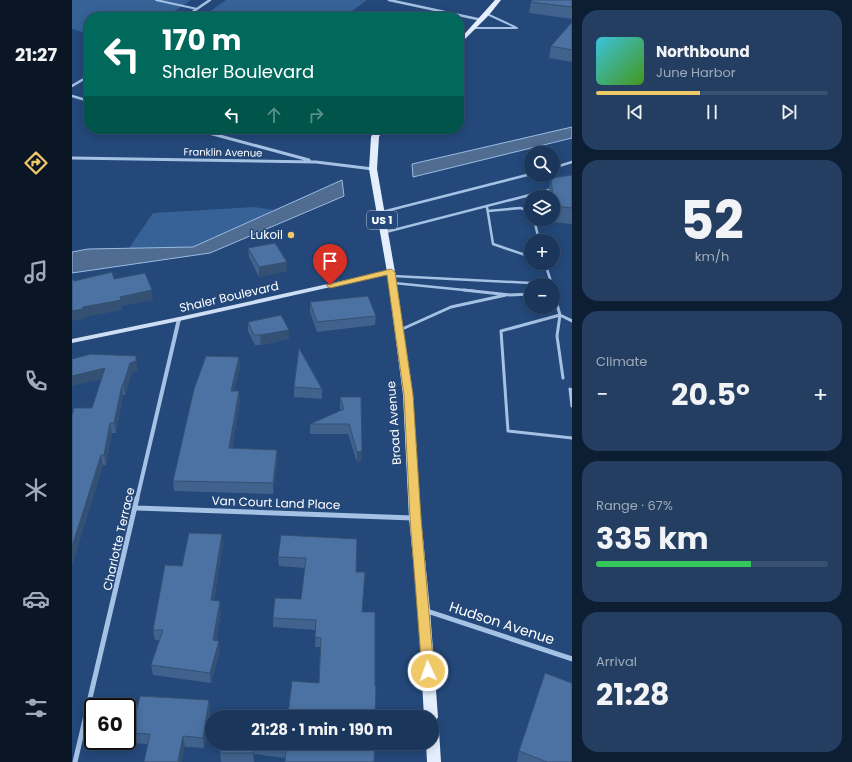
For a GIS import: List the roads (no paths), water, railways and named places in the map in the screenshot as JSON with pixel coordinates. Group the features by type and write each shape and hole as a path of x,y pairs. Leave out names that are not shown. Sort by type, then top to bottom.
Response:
{"main road":[{"path":"464,38 482,20 498,0"},
{"name":"Broad Avenue","path":"376,134 373,169 391,277 408,395 415,518 424,610 431,710"},
{"path":"433,750 434,762"}],"street":[{"path":"192,12 210,0"},
{"path":"389,0 445,12"},
{"path":"464,16 482,20"},
{"path":"72,86 84,79"},
{"path":"72,96 84,100"},
{"path":"212,134 316,162"},
{"name":"Franklin Avenue","path":"72,158 316,162 373,169"},
{"name":"Shaler Boulevard","path":"72,341 391,277"},
{"name":"Charlotte Terrace","path":"76,762 180,319"},
{"name":"Van Court Land Place","path":"136,508 415,518"},
{"name":"Hudson Avenue","path":"424,610 572,659"}],"lane":[{"path":"156,0 197,9"},
{"path":"474,28 517,28 487,14"},
{"path":"560,166 572,162"},
{"path":"380,212 524,176"},
{"path":"384,232 558,188"},
{"path":"487,207 493,244 524,255"},
{"path":"488,212 520,208 524,209"},
{"path":"391,277 524,283"},
{"path":"391,277 510,295"},
{"path":"398,330 451,307 510,295 524,294"},
{"path":"560,315 557,336 563,378"},
{"path":"572,321 560,315 501,331 508,431 572,438"},
{"path":"572,390 570,390 572,406"}],"place":[{"name":"Lukoil","path":"291,235"}]}
